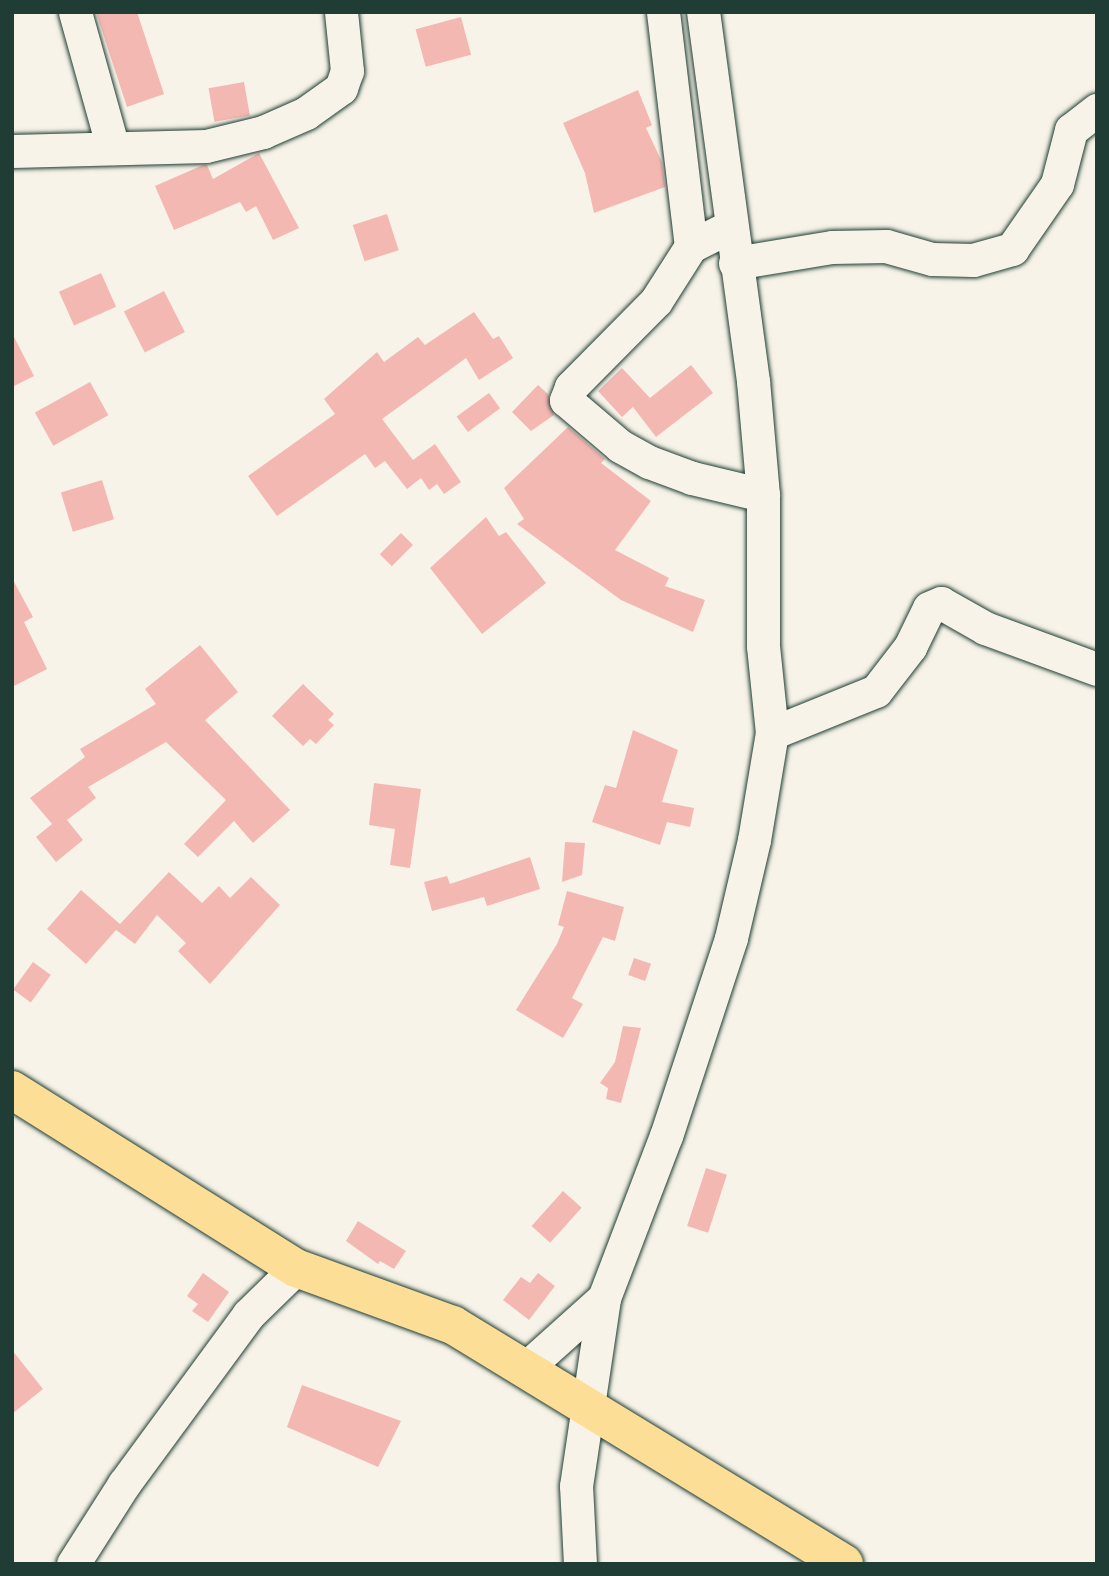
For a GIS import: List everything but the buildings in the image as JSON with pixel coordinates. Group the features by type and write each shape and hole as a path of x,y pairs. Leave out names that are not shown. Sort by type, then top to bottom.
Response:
{"main road":[{"path":"12,1090 296,1268 453,1325 527,1367 844,1564"}],"street":[{"path":"75,12 113,148"},
{"path":"12,151 206,146 263,132 306,113 341,88 347,71 341,12"},
{"path":"663,12 691,246"},
{"path":"580,1564 576,1486 591,1405 604,1298 670,1125 731,937 754,840 772,733 763,646 763,495 703,12"},
{"path":"735,263 832,247 886,246 932,259 973,260 1013,249 1057,184 1071,130 1097,110"},
{"path":"731,226 691,246 656,301 571,387 566,400 620,446 649,461 692,478 763,495"},
{"path":"772,733 816,719 876,691 910,647 929,608 941,603 985,628 1097,669"},
{"path":"73,1564 124,1484 248,1315 296,1268"},
{"path":"527,1367 604,1298"}]}
